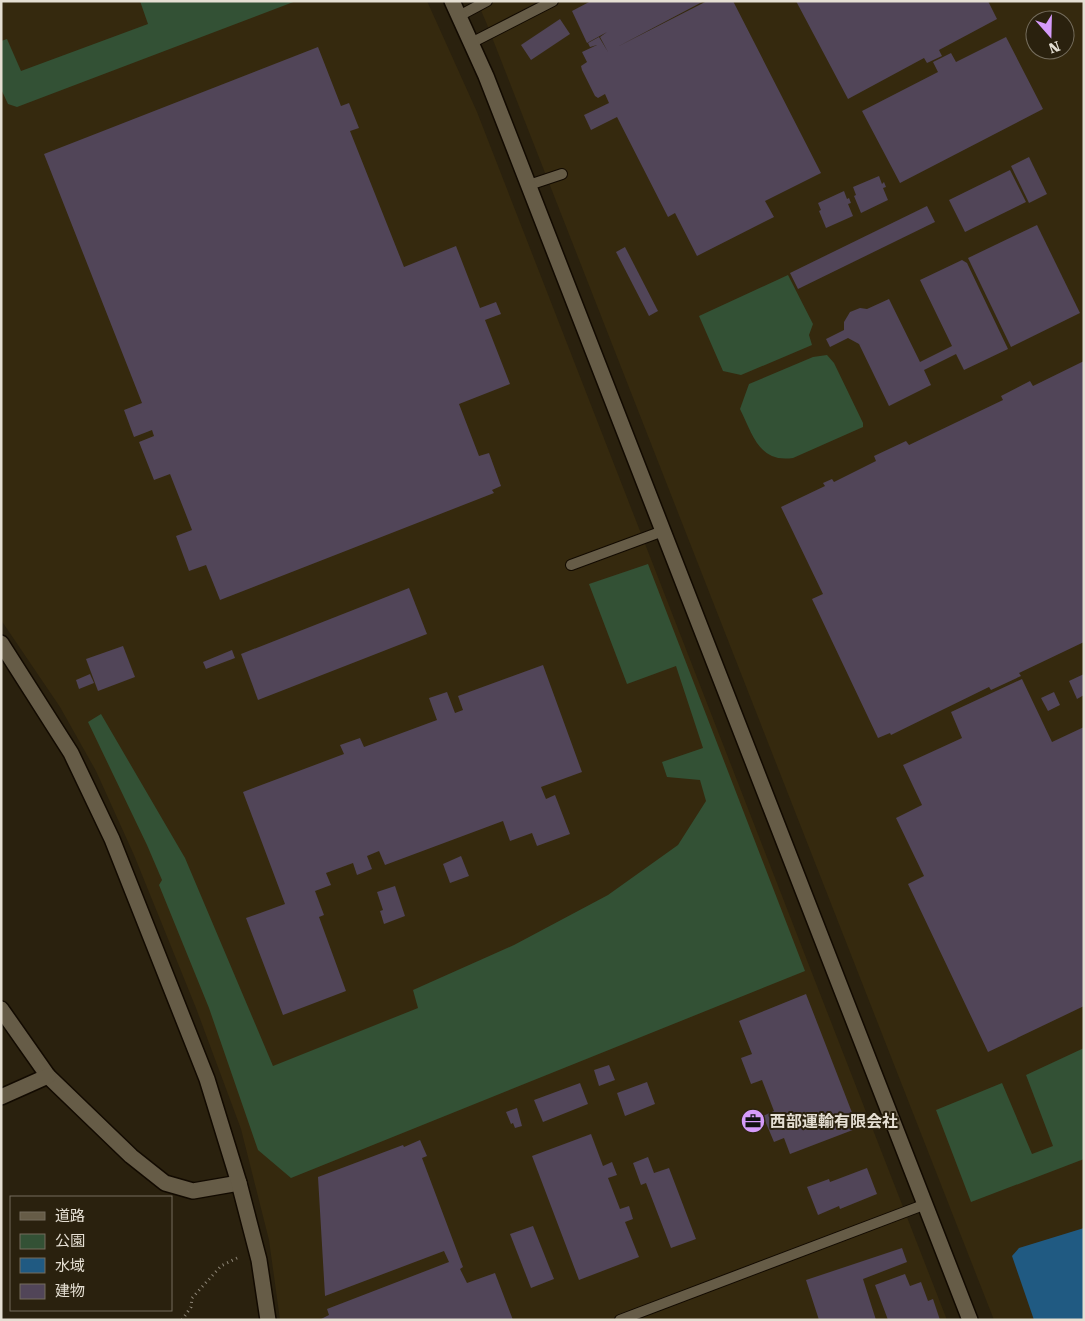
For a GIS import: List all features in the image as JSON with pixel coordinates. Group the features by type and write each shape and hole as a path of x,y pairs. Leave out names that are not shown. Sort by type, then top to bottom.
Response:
{"street":[{"path":"452,1 486,76 529,185 970,1320"},
{"path":"1,643 71,753 112,839 207,1079 239,1183 256,1248 268,1320"},
{"path":"1,1009 48,1076 131,1156 167,1185 193,1191 239,1183"},
{"path":"1,1097 48,1076"}],"lane":[{"path":"459,16 487,1"},
{"path":"471,43 553,1"},
{"path":"529,185 562,174"},
{"path":"572,565 663,531"},
{"path":"620,1320 926,1204"}],"path":[{"path":"182,1320 191,1307 192,1298 221,1266 256,1248"}],"shaded area":[{"path":"1,1 427,1 477,112 947,1320 280,1320 269,1240 241,1129 196,1008 134,855 96,771 60,707 1,620"},
{"path":"477,1 1084,1 1084,1320 994,1320"}],"green space":[{"path":"140,1 296,1 17,107 8,104 1,89 1,41 7,39 21,71 148,24"},
{"path":"788,275 813,324 809,335 812,345 741,375 723,371 699,316"},
{"path":"827,355 834,363 863,423 863,427 793,458 781,458 765,452 754,437 740,409 749,384 813,357"},
{"path":"648,564 805,971 291,1178 258,1150 209,1008 159,885 162,880 88,722 101,714 185,858 273,1066 418,1008 413,990 514,945 608,895 678,845 706,801 700,780 667,777 662,762 703,748 676,666 627,684 589,584"},
{"path":"1084,1048 1084,1159 971,1202 936,1110 1002,1083 1032,1154 1053,1146 1026,1075"}],"water":[{"path":"1084,1228 1084,1320 1034,1320 1012,1256 1019,1248"}],"building":[{"path":"591,1 704,1 617,47 707,1 733,1 821,173 765,201 774,217 697,256 675,213 668,217 617,117 591,130 584,115 609,103 605,94 598,98 595,96 581,66 587,62 582,52 597,45 590,47 588,43 599,37 608,52 600,37 607,32 587,43 572,11"},
{"path":"796,1 988,1 997,19 939,50 942,56 927,63 924,58 848,99"},
{"path":"560,19 570,34 531,60 521,45"},
{"path":"1006,37 1043,109 900,183 862,111 938,72 933,62 951,53 956,62"},
{"path":"318,47 341,106 349,103 359,128 350,131 404,267 456,246 480,308 496,302 501,314 485,320 510,384 459,404 479,456 489,453 501,486 492,490 494,493 220,600 206,565 189,571 176,536 192,530 170,474 154,480 139,442 154,436 152,430 134,437 124,410 142,403 44,154"},
{"path":"1029,157 1047,194 1029,203 1011,166"},
{"path":"1010,170 1026,202 965,232 949,200"},
{"path":"879,176 882,184 884,182 886,187 883,188 888,200 861,213 854,196 856,195 853,187"},
{"path":"844,191 851,203 848,204 853,216 826,228 818,203"},
{"path":"927,206 935,222 798,289 790,273"},
{"path":"1037,225 1080,313 1011,347 968,258"},
{"path":"625,247 658,311 649,316 616,252"},
{"path":"962,260 967,263 1008,349 964,370 956,354 924,370 931,385 889,406 859,344 848,338 830,347 826,339 844,330 844,322 850,312 860,308 867,309 889,299 920,362 952,346 920,280"},
{"path":"1084,361 1084,642 1019,673 1021,676 991,690 989,687 891,735 890,733 878,738 812,599 823,594 781,507 825,486 823,483 832,479 834,482 876,461 874,456 906,441 909,445 1003,400 1001,396 1030,381 1033,386"},
{"path":"409,588 427,634 258,700 241,654"},
{"path":"123,646 135,677 98,691 86,659"},
{"path":"232,650 235,658 206,669 203,662"},
{"path":"543,665 582,772 541,787 546,799 555,795 570,834 537,846 532,833 510,841 503,821 385,865 379,851 367,856 372,869 357,875 353,863 326,873 331,885 315,891 324,915 319,917 346,991 283,1015 246,918 285,904 243,792 344,754 340,745 360,738 364,747 437,720 429,698 447,692 455,713 463,710 458,696"},
{"path":"90,674 94,683 79,689 76,680"},
{"path":"1084,674 1084,695 1077,699 1069,681"},
{"path":"1022,679 1052,742 1084,727 1084,1006 988,1052 908,884 924,876 896,818 922,805 903,765 962,738 951,712"},
{"path":"1054,692 1060,705 1048,711 1041,698"},
{"path":"461,856 469,876 450,883 443,864"},
{"path":"395,886 405,916 384,924 380,911 383,910 377,892"},
{"path":"806,994 858,1128 790,1154 784,1138 774,1142 763,1116 774,1111 762,1080 751,1084 741,1058 752,1054 739,1021"},
{"path":"609,1065 615,1080 599,1086 594,1070"},
{"path":"647,1082 655,1104 625,1116 617,1093"},
{"path":"580,1083 588,1104 543,1122 534,1100"},
{"path":"517,1108 522,1126 515,1128 513,1123 511,1124 506,1112"},
{"path":"591,1134 603,1166 612,1162 617,1175 608,1178 620,1209 629,1206 633,1219 625,1222 639,1257 579,1280 532,1156"},
{"path":"420,1140 427,1156 422,1158 463,1267 460,1269 467,1283 495,1273 513,1320 319,1320 329,1315 327,1309 449,1262 444,1251 325,1296 318,1177"},
{"path":"648,1157 654,1173 669,1168 696,1239 671,1248 646,1183 641,1185 633,1163"},
{"path":"867,1168 877,1194 840,1209 839,1206 818,1215 807,1187 829,1179 830,1182"},
{"path":"533,1226 554,1279 531,1288 510,1234"},
{"path":"902,1248 907,1262 863,1279 876,1320 819,1320 806,1280"},
{"path":"905,1274 910,1286 921,1282 928,1301 933,1299 940,1320 888,1320 875,1285"}],"place":[{"name":"西部運輸有限会社","path":"753,1121"}]}
